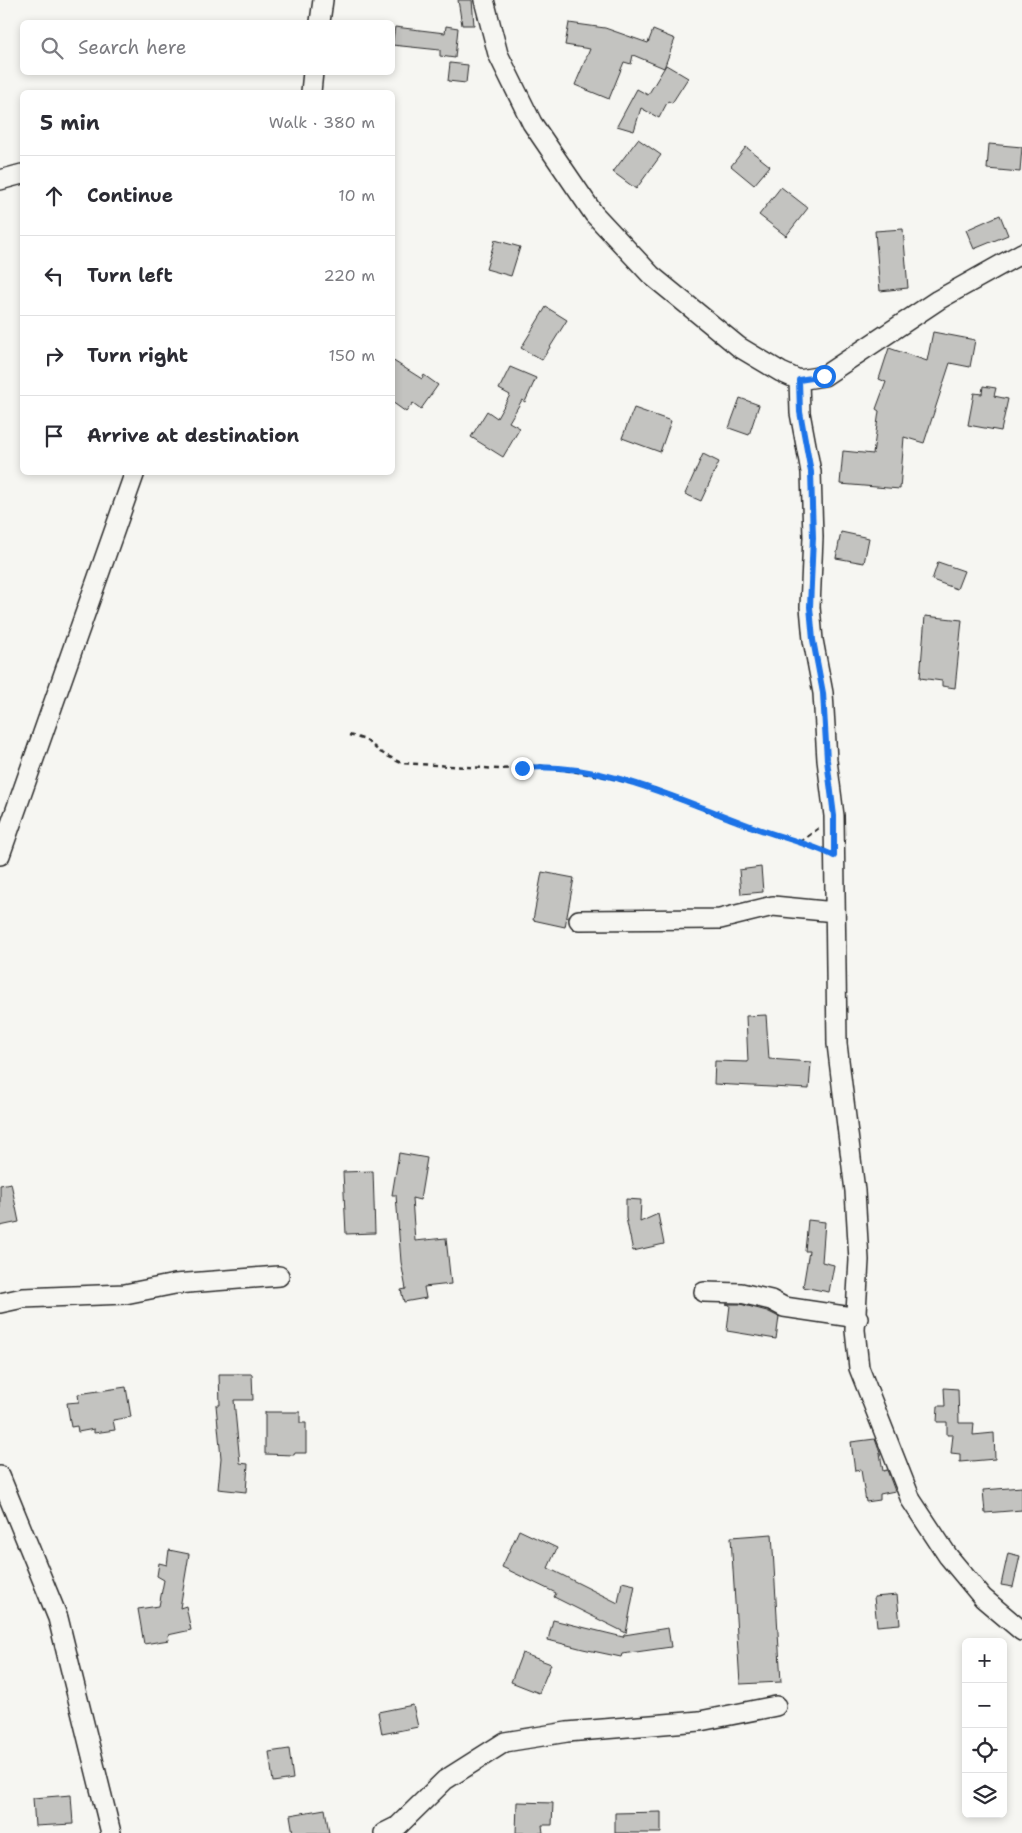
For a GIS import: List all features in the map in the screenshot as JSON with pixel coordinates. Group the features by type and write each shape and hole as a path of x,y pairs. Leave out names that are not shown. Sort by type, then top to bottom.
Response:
{"street":[{"path":"320,20 323,0"},
{"path":"484,0 498,54 532,123 594,214 651,275 732,341 781,372 799,380 824,376 938,300 1022,253"},
{"path":"311,90 314,75"},
{"path":"0,180 20,175"},
{"path":"799,380 800,412 811,472 813,537 810,607 813,640 823,693 827,760 834,816 837,1044 855,1191 859,1260 855,1330 859,1368 911,1500 948,1556 983,1598 1022,1631"},
{"path":"0,855 134,475"},
{"path":"579,920 720,919 773,906 835,912"},
{"path":"0,1303 24,1298 124,1294 175,1284 279,1276"},
{"path":"704,1292 741,1293 771,1300 784,1307 857,1318"},
{"path":"0,1476 58,1618 111,1833"},
{"path":"384,1833 398,1826 445,1780 505,1742 567,1732 700,1721 776,1706"}],"path":[{"path":"349,735 366,740 380,752 408,764 500,769 541,766 608,777 654,789 834,856"}],"building":[{"path":"458,0 472,0 474,25 462,25"},
{"path":"569,23 605,28 648,43 653,30 675,39 664,68 633,55 631,64 624,62 609,99 575,85 590,49 565,45"},
{"path":"446,26 458,28 455,58 440,56 440,50 395,45 395,27 445,33"},
{"path":"450,63 468,65 466,83 448,81"},
{"path":"666,65 688,78 672,103 668,101 659,118 641,108 634,131 617,126 637,89 648,95"},
{"path":"638,139 661,155 636,189 613,172"},
{"path":"989,144 1022,147 1020,172 987,169"},
{"path":"746,147 770,166 754,185 731,166"},
{"path":"781,187 808,208 786,236 759,215"},
{"path":"1000,215 1008,235 974,249 966,230"},
{"path":"903,229 908,288 880,291 875,231"},
{"path":"495,240 520,247 511,276 486,269"},
{"path":"546,307 567,320 542,360 521,348"},
{"path":"933,332 975,340 970,367 950,363 924,443 904,437 900,489 840,484 843,451 873,454 879,411 876,409 886,382 879,379 889,348 927,361"},
{"path":"395,362 422,379 424,375 438,385 421,409 413,403 406,412 395,404"},
{"path":"510,367 536,378 525,402 522,400 509,422 520,428 503,457 471,437 487,411 497,418 510,395 499,389"},
{"path":"983,386 996,388 994,396 1008,399 1001,431 968,425 974,393 982,394"},
{"path":"740,398 759,405 749,435 729,428"},
{"path":"634,408 671,421 660,452 622,438"},
{"path":"703,454 719,462 701,501 685,494"},
{"path":"841,532 869,538 864,563 836,558"},
{"path":"938,562 964,571 957,589 932,580"},
{"path":"925,616 962,620 955,688 942,686 942,681 920,678"},
{"path":"761,867 763,892 741,894 739,870"},
{"path":"542,872 574,878 565,927 533,920"},
{"path":"766,1015 769,1059 811,1062 809,1089 714,1084 715,1061 748,1062 746,1016"},
{"path":"399,1153 427,1158 420,1200 412,1198 415,1241 446,1238 451,1284 424,1287 426,1298 404,1302 401,1290 406,1289 401,1262 396,1195 392,1195"},
{"path":"373,1171 375,1233 346,1234 343,1172"},
{"path":"11,1183 19,1222 0,1226 0,1185"},
{"path":"626,1199 641,1200 640,1222 658,1214 664,1244 633,1251 626,1218"},
{"path":"808,1220 825,1222 822,1262 834,1265 829,1292 803,1287 809,1251 805,1251"},
{"path":"726,1304 740,1304 767,1311 779,1317 776,1339 727,1331 730,1305"},
{"path":"219,1374 252,1374 253,1400 234,1400 240,1463 248,1464 246,1492 218,1489 221,1458 216,1405 220,1405"},
{"path":"126,1387 131,1417 113,1420 115,1430 94,1433 94,1429 78,1432 77,1426 71,1427 67,1403 79,1402 78,1394"},
{"path":"944,1388 958,1389 959,1423 974,1423 973,1435 994,1433 995,1459 960,1462 960,1454 951,1453 953,1435 947,1435 947,1422 937,1422 938,1406 945,1406"},
{"path":"265,1412 300,1412 300,1423 306,1423 306,1453 295,1453 294,1455 265,1454"},
{"path":"875,1439 883,1471 887,1470 895,1491 880,1494 880,1500 866,1502 861,1470 855,1471 851,1442"},
{"path":"1022,1487 1022,1510 985,1513 983,1490"},
{"path":"519,1530 557,1548 548,1568 618,1603 622,1582 635,1585 626,1633 554,1597 556,1593 502,1567"},
{"path":"772,1534 781,1682 740,1684 731,1537"},
{"path":"169,1550 189,1554 180,1608 186,1606 191,1630 168,1635 169,1640 144,1644 138,1609 159,1606 164,1580 157,1576 159,1563 167,1565"},
{"path":"1008,1553 1020,1556 1013,1587 1001,1585"},
{"path":"897,1595 900,1624 877,1626 874,1597"},
{"path":"553,1620 623,1637 624,1635 668,1628 671,1647 622,1654 621,1657 583,1649 548,1640"},
{"path":"522,1653 551,1664 539,1693 511,1682"},
{"path":"413,1705 418,1727 382,1734 378,1712"},
{"path":"289,1749 293,1779 273,1782 269,1752"},
{"path":"71,1795 73,1824 35,1826 33,1798"},
{"path":"517,1802 553,1803 552,1825 542,1825 543,1833 516,1833"},
{"path":"325,1809 329,1833 293,1833 290,1815"},
{"path":"661,1812 661,1833 615,1833 615,1813"}],"route":[{"path":"522,768 541,766 565,768 654,789 745,825 800,842 834,856 834,816 827,760 823,693 813,640 810,607 813,537 811,472 800,412 799,380 824,376"}]}
